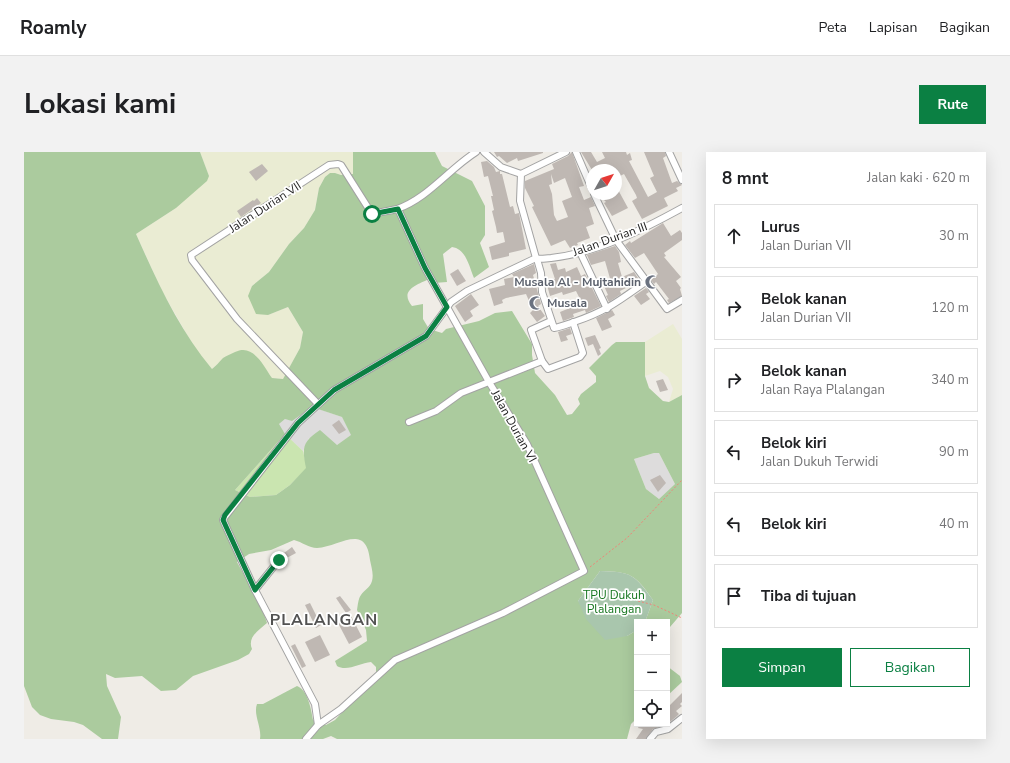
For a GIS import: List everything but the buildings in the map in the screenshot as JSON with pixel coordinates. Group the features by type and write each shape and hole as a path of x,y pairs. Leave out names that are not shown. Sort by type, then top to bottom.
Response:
{"street":[{"path":"447,307 425,268 398,209 424,193 464,155 476,152"},
{"path":"484,152 501,167 521,174 566,152"},
{"path":"576,152 586,175"},
{"path":"669,152 680,172 682,180"},
{"name":"Jalan Durian VII","path":"318,404 237,319 192,260 192,255 333,164 338,164 344,169 371,214 398,209"},
{"path":"521,174 520,201 541,273 542,292 551,321 555,328 605,310 622,301 647,281"},
{"path":"597,200 616,240 668,310 682,300"},
{"name":"Jalan Durian III","path":"536,258 561,257 616,240 658,221 682,208"},
{"path":"580,252 605,310"},
{"path":"318,725 315,704 255,590 223,520 281,443 298,423 334,390 426,336 450,302 467,290 536,258"},
{"name":"Jalan Durian VI","path":"447,307 489,382 527,444 584,571"},
{"path":"551,321 531,330 542,361 548,369 582,356 583,353 573,322"},
{"path":"409,422 436,411 461,393 542,361"},
{"path":"255,590 279,560"},
{"path":"306,739 318,725 342,709 400,657 503,613 584,571"},
{"path":"650,739 656,732 668,729 682,718"}],"path":[{"path":"584,571 627,538 682,480"},
{"path":"638,601 654,605 682,618"}],"shaded area":[{"path":"313,407 342,417 352,435 337,445 309,438 303,451 278,425 285,419 292,420"},
{"path":"659,453 675,484 659,499 646,489 634,459"}],"green space":[{"path":"24,152 200,152 209,176 207,181 176,208 136,234 179,322 200,354 212,369 226,356 241,350 247,350 257,357 272,378 283,379 300,348 303,332 288,307 268,315 256,314 248,296 252,286 269,272 289,244 304,228 315,210 319,188 325,177 330,173 341,175 353,174 353,152 435,152 442,166 472,181 485,206 485,235 480,243 489,267 474,278 461,251 452,247 443,254 447,282 434,283 429,279 411,289 407,296 412,306 423,304 423,319 429,329 442,333 446,329 479,321 495,313 512,311 532,344 535,373 555,395 567,415 572,414 580,404 578,399 581,394 596,382 596,376 589,368 616,342 645,342 645,376 649,388 663,401 669,402 682,395 682,613 670,627 670,619 646,619 653,600 636,580 631,576 619,572 600,571 578,601 627,636 634,632 634,721 631,724 627,739 337,739 331,736 323,739 260,739 260,730 256,712 257,704 263,704 297,686 304,691 310,705 313,720 326,725 335,720 376,676 376,667 371,662 354,667 341,668 337,666 335,661 367,641 366,630 357,610 360,597 371,583 373,573 367,549 363,542 357,539 350,539 317,548 294,540 271,550 249,554 237,562 262,608 267,623 252,637 252,649 249,654 238,660 193,676 176,690 161,691 142,676 115,678 106,674 107,686 121,717 118,739 102,739 83,725 74,722 51,719 40,715 32,707 24,686","holes":["312,407 342,417 351,435 337,445 320,430 314,434 307,442 304,450 306,468 290,485 276,495 250,497 235,490 285,434 279,424 285,419 292,421","659,453 675,484 659,499 646,489 634,459"]},
{"path":"200,152 353,152 353,174 341,175 330,173 325,177 319,188 315,210 304,228 289,244 269,272 252,286 268,315 288,307 303,332 300,348 283,379 272,378 255,355 224,358 212,369 197,352 162,291 136,234 176,208 209,176"},
{"path":"673,324 682,339 682,395 669,402 673,389 668,377 660,371 645,376 644,353 645,342"},
{"path":"285,434 303,451 307,468 290,485 276,495 250,497 235,490"},
{"name":"TPU Dukuh Plalangan","path":"600,571 619,572 631,576 641,585 653,600 646,619 634,619 634,632 627,636 605,640 586,619 578,601"},
{"path":"670,668 680,676 682,682 670,693"}],"place":[{"name":"Musala Al - Mujtahidin","path":"652,282"},
{"name":"Musala","path":"536,303"}],"district":[{"name":"PLALANGAN","path":"324,619"}],"route":[{"path":"279,560 255,590 223,520 225,515 298,423 318,404 334,390 426,336 447,307 425,268 398,209 372,214"}]}
